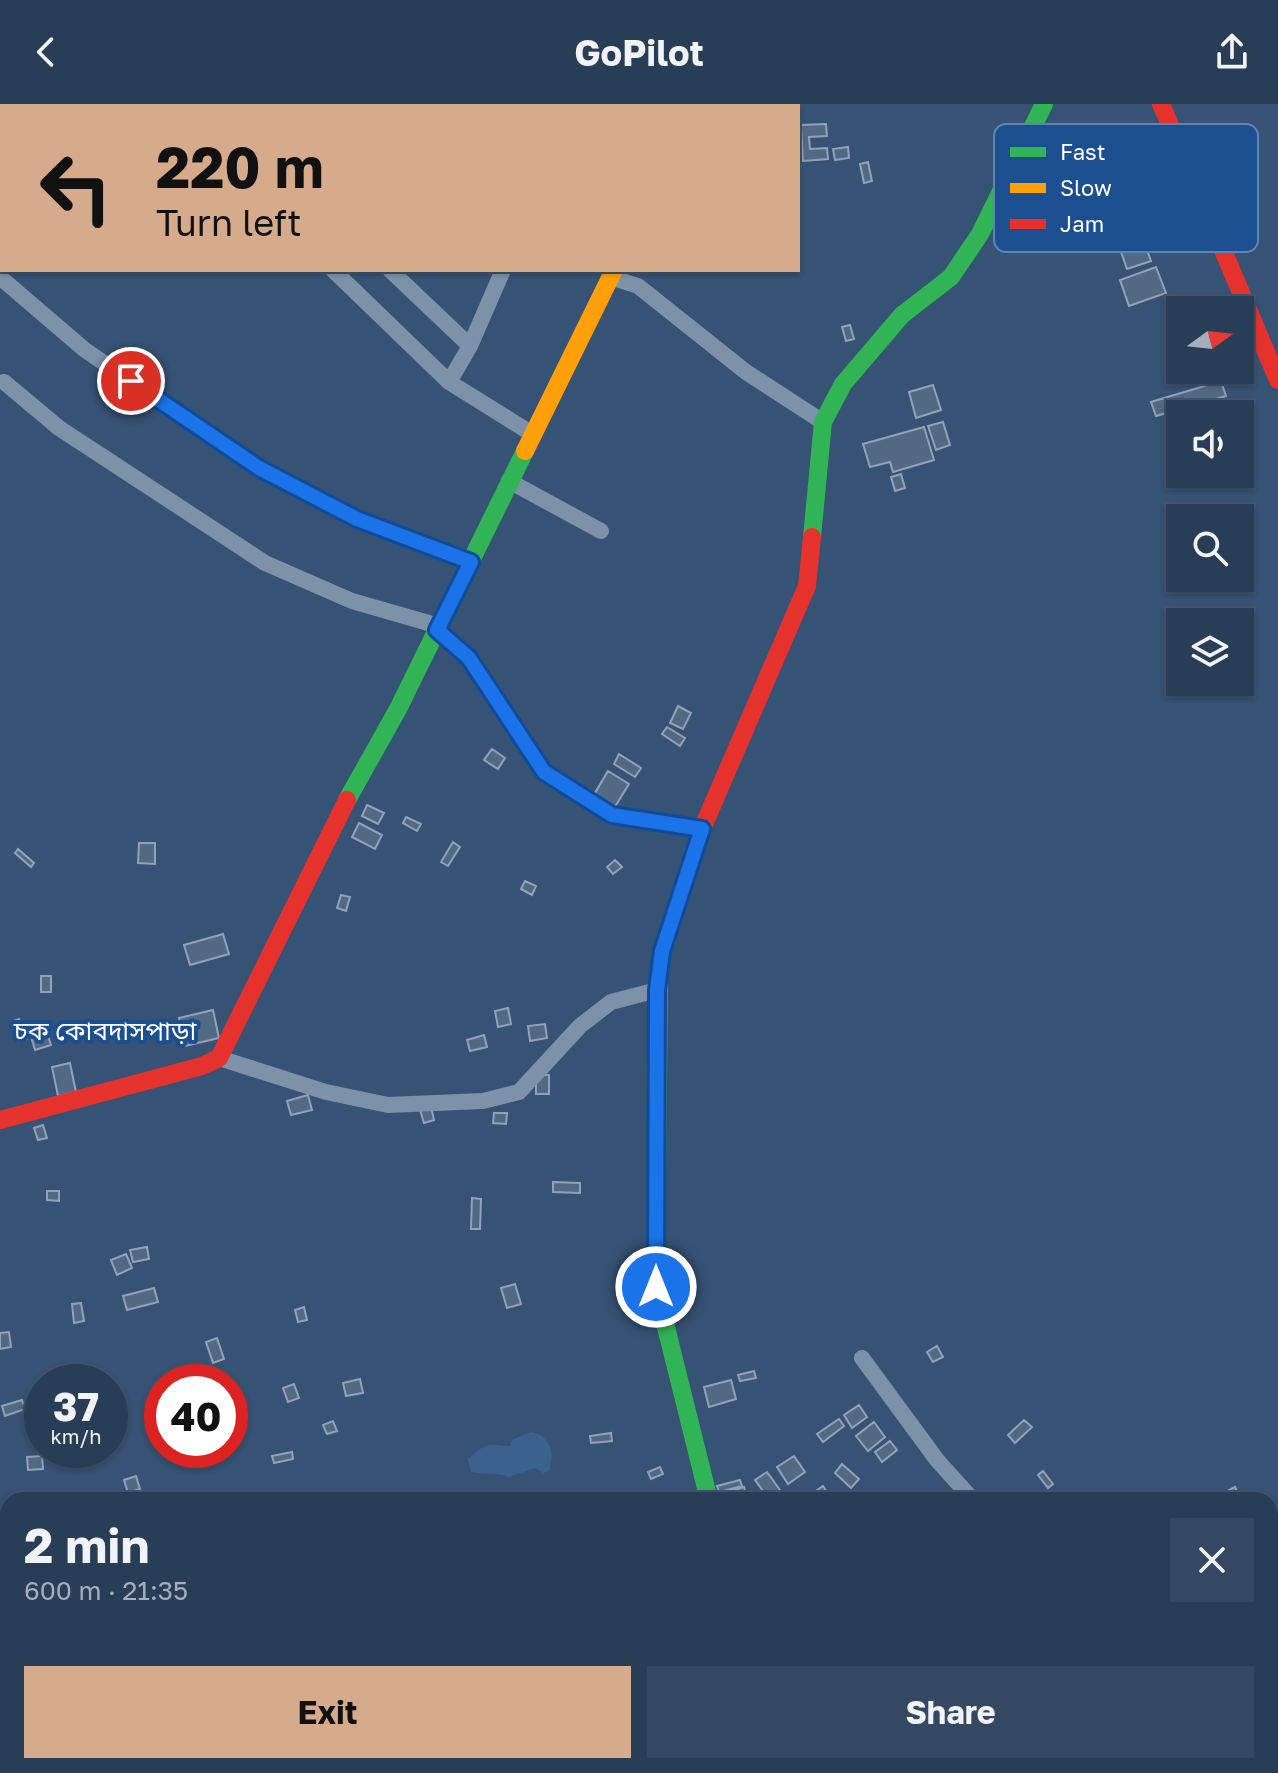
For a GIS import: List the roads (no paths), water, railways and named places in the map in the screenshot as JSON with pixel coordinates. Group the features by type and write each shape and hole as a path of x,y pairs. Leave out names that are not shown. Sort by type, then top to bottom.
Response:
{"street":[{"path":"1034,124 1044,104"},
{"path":"1161,104 1169,124"},
{"path":"707,1492 656,1287 657,990 662,951 702,829 807,586 823,422 843,384 902,315 951,277 980,234 994,206"},
{"path":"1224,252 1278,380"},
{"path":"335,272 449,382 534,435"},
{"path":"392,272 470,346"},
{"path":"449,382 470,346 502,272"},
{"path":"0,1120 202,1066 219,1058 360,774 398,709 612,273 638,286 746,372 823,422"},
{"path":"1,278 85,350 259,468 357,519 471,562"},
{"path":"4,382 59,428 265,563 352,601 438,628 469,658 544,772 612,815 702,829"},
{"path":"509,481 601,531"},
{"path":"219,1058 326,1092 388,1105 483,1101 519,1092 580,1026 611,1002 657,990"},
{"path":"862,1358 937,1460 966,1492"}],"water":[{"path":"531,1432 543,1437 550,1446 552,1458 549,1471 543,1473 535,1468 509,1477 471,1472 468,1459 479,1449 492,1445 510,1446 512,1440"}],"district":[{"name":"চক কোবদাসপাড়া","path":"105,1031"}]}
